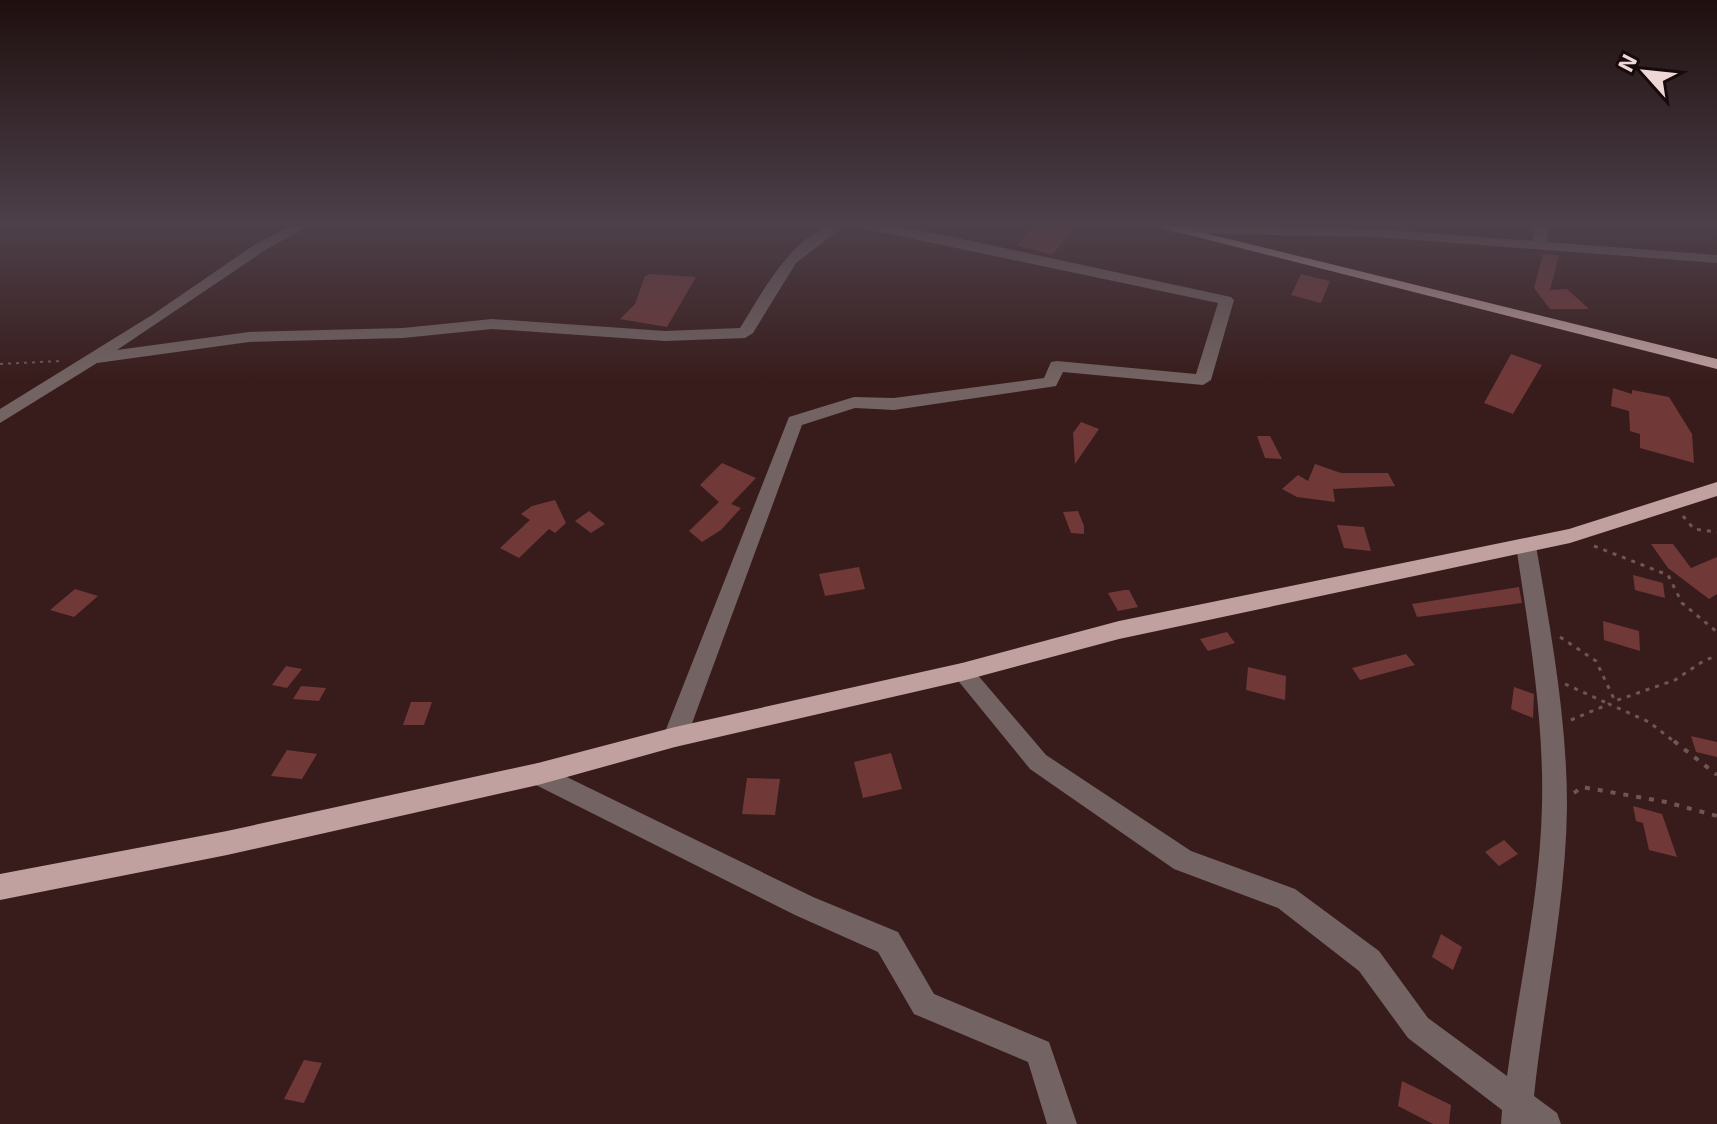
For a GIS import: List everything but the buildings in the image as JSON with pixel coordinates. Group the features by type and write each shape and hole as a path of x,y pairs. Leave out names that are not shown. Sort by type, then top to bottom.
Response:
{"main road":[{"path":"1364,276 1717,364"},
{"path":"0,887 227,843 538,774 675,737 962,672 1119,630 1570,536 1717,489"}],"street":[{"path":"0,417 216,276"},
{"path":"91,359 249,337 403,333 492,324 665,336 745,333 781,276"},
{"path":"675,737 795,421 854,402 894,404 1050,382 1057,366 1203,380 1226,300 1113,276"},
{"path":"1517,1113 1553,840 1553,781 1544,655 1526,546"},
{"path":"962,672 1038,762 1183,860 1286,898 1369,961 1418,1028 1517,1113 1546,1124"},
{"path":"538,774 804,906 888,942 924,1004 1039,1052 1062,1124"}],"path":[{"path":"0,364 91,359"},
{"path":"1673,504 1694,529 1717,532"},
{"path":"1570,536 1668,575 1682,603 1717,632"},
{"path":"1717,656 1705,660 1675,680 1615,701 1596,661 1553,633 1544,655 1552,678 1649,722 1717,775"},
{"path":"1549,729 1609,704"},
{"path":"1553,781 1567,798 1582,787 1666,802 1717,816"}]}
